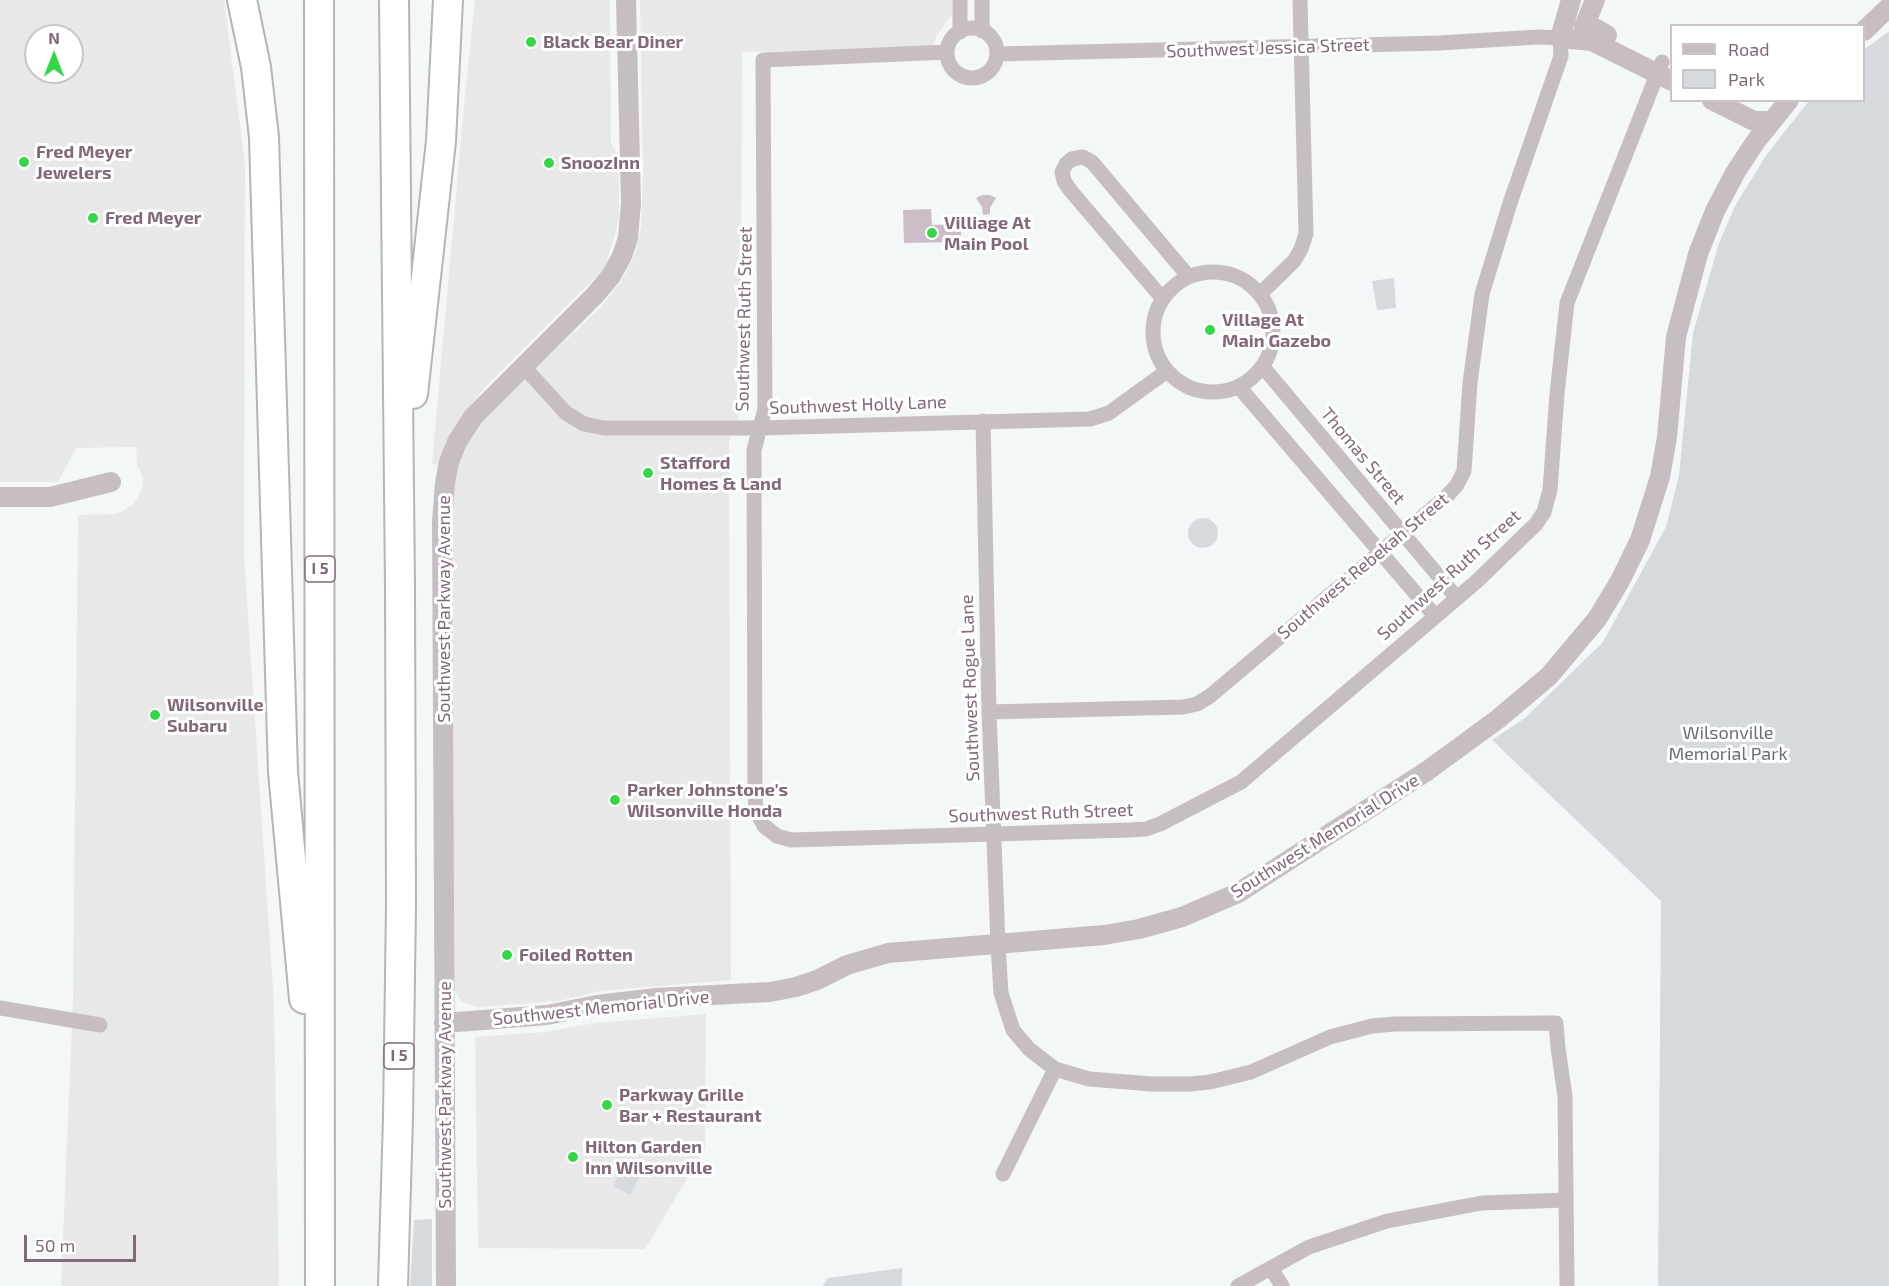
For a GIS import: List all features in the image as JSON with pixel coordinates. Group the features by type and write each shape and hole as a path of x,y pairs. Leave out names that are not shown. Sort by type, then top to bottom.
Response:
{"highway":[{"name":"I 5","path":"242,0 256,67 264,137 283,772 298,944 319,1138"},
{"name":"I 5","path":"319,0 320,1286"},
{"name":"I 5","path":"393,1286 400,1014 399,518 394,0"},
{"name":"I 5","path":"399,518 441,141 448,0"}],"street":[{"name":"Southwest Parkway Avenue","path":"446,1286 444,496 449,462 466,427 483,406 586,305 604,284 617,266 628,238 631,202 626,0"},
{"path":"960,0 960,32"},
{"path":"982,0 982,31"},
{"path":"1260,294 1294,261 1306,234 1300,0"},
{"name":"Southwest Rebekah Street","path":"1569,38 1571,0"},
{"name":"Southwest Rebekah Street","path":"989,712 1184,707 1197,704 1210,696 1446,497 1461,479 1464,471 1470,383 1482,294 1510,203 1569,38 1595,0"},
{"path":"1865,29 1889,7"},
{"path":"973,28 982,31 990,36 995,45 997,54 994,64 989,72 980,77 961,76 948,62 949,43 960,32 973,28"},
{"path":"1569,38 1597,29 1666,71"},
{"name":"Southwest Jessica Street","path":"997,54 1439,43 1539,37 1569,38"},
{"name":"Southwest Ruth Street","path":"947,52 763,60 765,409 754,450 755,792 756,810 764,826 777,836 791,840 1130,830 1146,829 1160,824 1241,782 1457,598 1536,524 1544,512 1550,490 1566,310 1666,71"},
{"path":"1716,102 1754,121 1772,121"},
{"path":"1744,102 1763,112 1772,121"},
{"name":"Southwest Memorial Drive","path":"444,1023 547,1016 597,1005 656,998 770,992 807,983 847,965 888,953 1104,935 1139,929 1182,917 1230,897 1427,771 1507,712 1549,676 1597,619 1620,581 1640,540 1660,477 1667,438 1676,337 1698,254 1715,211 1735,173 1787,102"},
{"path":"1163,299 1070,190 1064,181 1062,172 1066,164 1072,159 1083,157 1092,162 1189,277"},
{"path":"1220,272 1235,276 1260,294 1271,313 1274,340 1263,368 1251,379 1227,391 1210,392 1197,390 1177,380 1167,371 1157,354 1153,338 1154,321 1163,299 1176,285 1189,277 1202,273 1220,272"},
{"name":"Southwest Holly Lane","path":"523,366 566,413 584,424 604,428 760,428 1090,418 1109,413 1167,371"},
{"name":"Thomas Street","path":"1263,368 1457,598"},
{"path":"1239,387 1435,616"},
{"name":"Southwest Rogue Lane","path":"983,421 989,712 998,944 1002,993 1013,1030 1029,1049 1055,1069 1089,1079 1152,1084 1193,1084 1227,1079 1251,1072 1330,1037 1372,1026 1556,1023 1565,1096 1565,1200"},
{"path":"0,497 50,496 111,482"},
{"path":"0,1008 100,1025"},
{"path":"1003,1174 1055,1069"},
{"path":"1238,1286 1328,1239 1395,1219 1482,1203 1565,1200 1567,1286"},
{"path":"1271,1268 1282,1286"}],"shaded area":[{"path":"0,0 224,0 245,164 244,556 274,1003 279,1286 61,1286 73,1000 78,515 117,514 134,504 142,489 143,478 137,464 136,447 76,448 58,482 0,482"},
{"path":"475,0 610,0 611,143 617,155 619,220 605,268 489,383 451,433 439,465 432,464"},
{"path":"640,0 952,0 952,14 936,37 932,48 742,52 740,414 729,441 731,980 600,991 559,1001 478,1007 462,1002 453,987 452,690 455,475 463,447 482,419 600,308 622,280 635,254 641,227 643,171"},
{"path":"982,195 996,198 990,208 990,214 983,215 982,207 976,198"},
{"name":"Villiage At Main Pool","path":"931,209 932,225 961,224 961,242 904,243 903,210"},
{"path":"706,1014 705,1148 645,1249 478,1248 475,1037 545,1032 595,1023"}],"green space":[{"name":"Wilsonville Memorial Park","path":"1889,31 1889,1286 1658,1286 1661,901 1492,740 1525,718 1603,642 1666,527 1679,475 1693,333 1719,243 1735,206 1767,154 1808,102 1865,102 1865,49"},
{"path":"1394,278 1396,308 1377,310 1372,281"},
{"path":"1203,518 1214,522 1218,533 1214,544 1203,548 1192,544 1188,533 1192,522"},
{"path":"622,1169 639,1178 630,1195 613,1186"},
{"path":"432,1219 432,1286 410,1286 414,1220"},
{"path":"902,1268 902,1286 823,1286 828,1278"}],"place":[{"name":"Black Bear Diner","path":"531,42"},
{"name":"Fred Meyer Jewelers","path":"24,162"},
{"name":"SnoozInn","path":"549,163"},
{"name":"Fred Meyer","path":"93,218"},
{"name":"Villiage At Main Pool","path":"932,233"},
{"name":"Village At Main Gazebo","path":"1210,330"},
{"name":"Stafford Homes & Land","path":"648,473"},
{"name":"Wilsonville Subaru","path":"155,715"},
{"name":"Parker Johnstone's Wilsonville Honda","path":"615,800"},
{"name":"Foiled Rotten","path":"507,955"},
{"name":"Parkway Grille Bar + Restaurant","path":"607,1105"},
{"name":"Hilton Garden Inn Wilsonville","path":"573,1157"}]}
